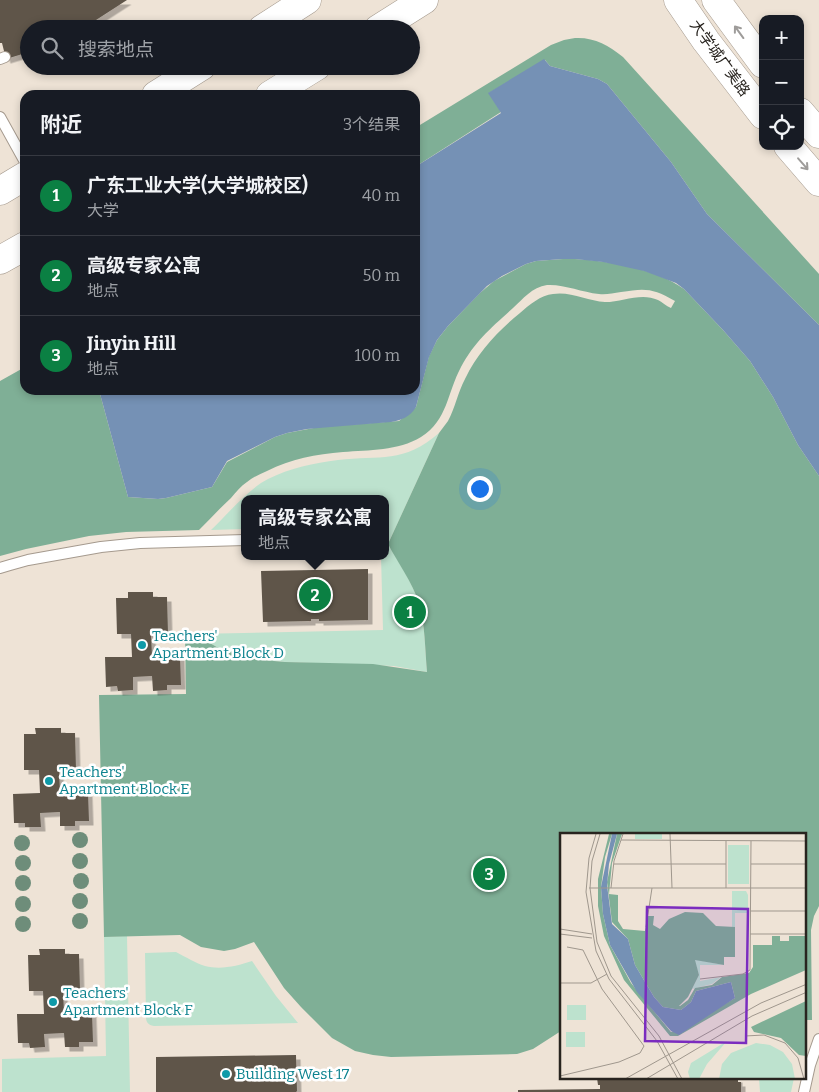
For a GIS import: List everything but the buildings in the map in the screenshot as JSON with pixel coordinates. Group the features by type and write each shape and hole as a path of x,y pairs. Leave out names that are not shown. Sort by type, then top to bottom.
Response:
{"main road":[{"path":"276,20 307,0"},
{"path":"392,20 424,0"},
{"name":"大学城广美路","path":"678,0 706,41 759,110"},
{"name":"大学城广美路","path":"716,0 760,60"},
{"path":"164,90 188,75"},
{"path":"278,90 302,75"},
{"path":"804,117 819,134"},
{"path":"791,150 819,182"},
{"path":"0,191 20,179"},
{"path":"0,260 20,249"}],"lane":[{"path":"0,117 20,153"},
{"path":"0,568 28,560 101,547 140,543 241,540"},
{"path":"804,1092 810,1065 819,1039"}],"green space":[{"path":"575,38 588,39 612,49 623,57 819,274 819,325 707,214 671,162 607,84 598,79 550,66 545,60 489,93 501,112 420,164 420,125 551,45"},
{"path":"577,259 626,266 658,275 684,289 750,361 773,397 798,445 819,476 819,906 814,916 811,930 812,1020 806,1020 806,833 560,833 560,1032 533,1049 517,1054 391,1057 373,1055 355,1051 332,1038 284,988 254,942 224,951 201,947 180,935 104,937 99,695 186,694 185,634 194,634 222,650 263,660 373,664 427,672 424,628 419,603 409,580 389,546 389,542 439,433 448,421 463,384 476,360 496,335 527,307 544,296 559,293 605,302 645,297 658,300 671,308 675,301 649,290 602,294 560,286 542,286 524,297 478,342 461,367 437,423 412,442 383,449 313,456 294,460 276,467 245,484 199,530 126,532 89,536 0,556 0,381 20,370 20,395 100,395 128,497 166,498 212,487 227,462 275,437 287,433 319,427 399,421 416,407 429,356 437,340 448,326 494,281 526,264 536,261"},
{"path":"439,433 389,542 389,495 246,495 268,479 293,469 338,460 403,454 426,443"},
{"path":"241,499 241,529 211,530"},
{"path":"389,546 409,580 419,603 424,628 427,672 394,666 263,660 222,650 194,634 383,630 381,560 389,560"},
{"path":"127,936 130,1092 2,1092 2,1059 106,1056 104,937"},
{"path":"176,952 205,966 217,968 252,961 276,996 298,1023 150,1025 146,1019 145,953"},
{"path":"759,1080 794,1080 791,1092 760,1092"}],"water":[{"path":"544,59 550,66 598,79 607,84 671,162 707,214 819,325 819,476 798,445 773,397 750,361 684,289 676,283 644,271 603,262 575,259 536,261 502,276 487,286 437,340 429,357 420,392 420,164 501,113 488,93"},
{"path":"100,395 419,395 416,407 405,418 399,420 307,429 275,437 227,461 212,487 158,499 128,497"}],"place":[{"name":"高级专家公寓","path":"315,595"},
{"name":"广东工业大学(大学城校区)","path":"410,612"},
{"name":"Teachers' Apartment Block D","path":"142,645"},
{"name":"Teachers' Apartment Block E","path":"49,781"},
{"name":"Jinyin Hill","path":"489,874"},
{"name":"Teachers' Apartment Block F","path":"53,1002"},
{"name":"Building West 17","path":"226,1074"}]}
